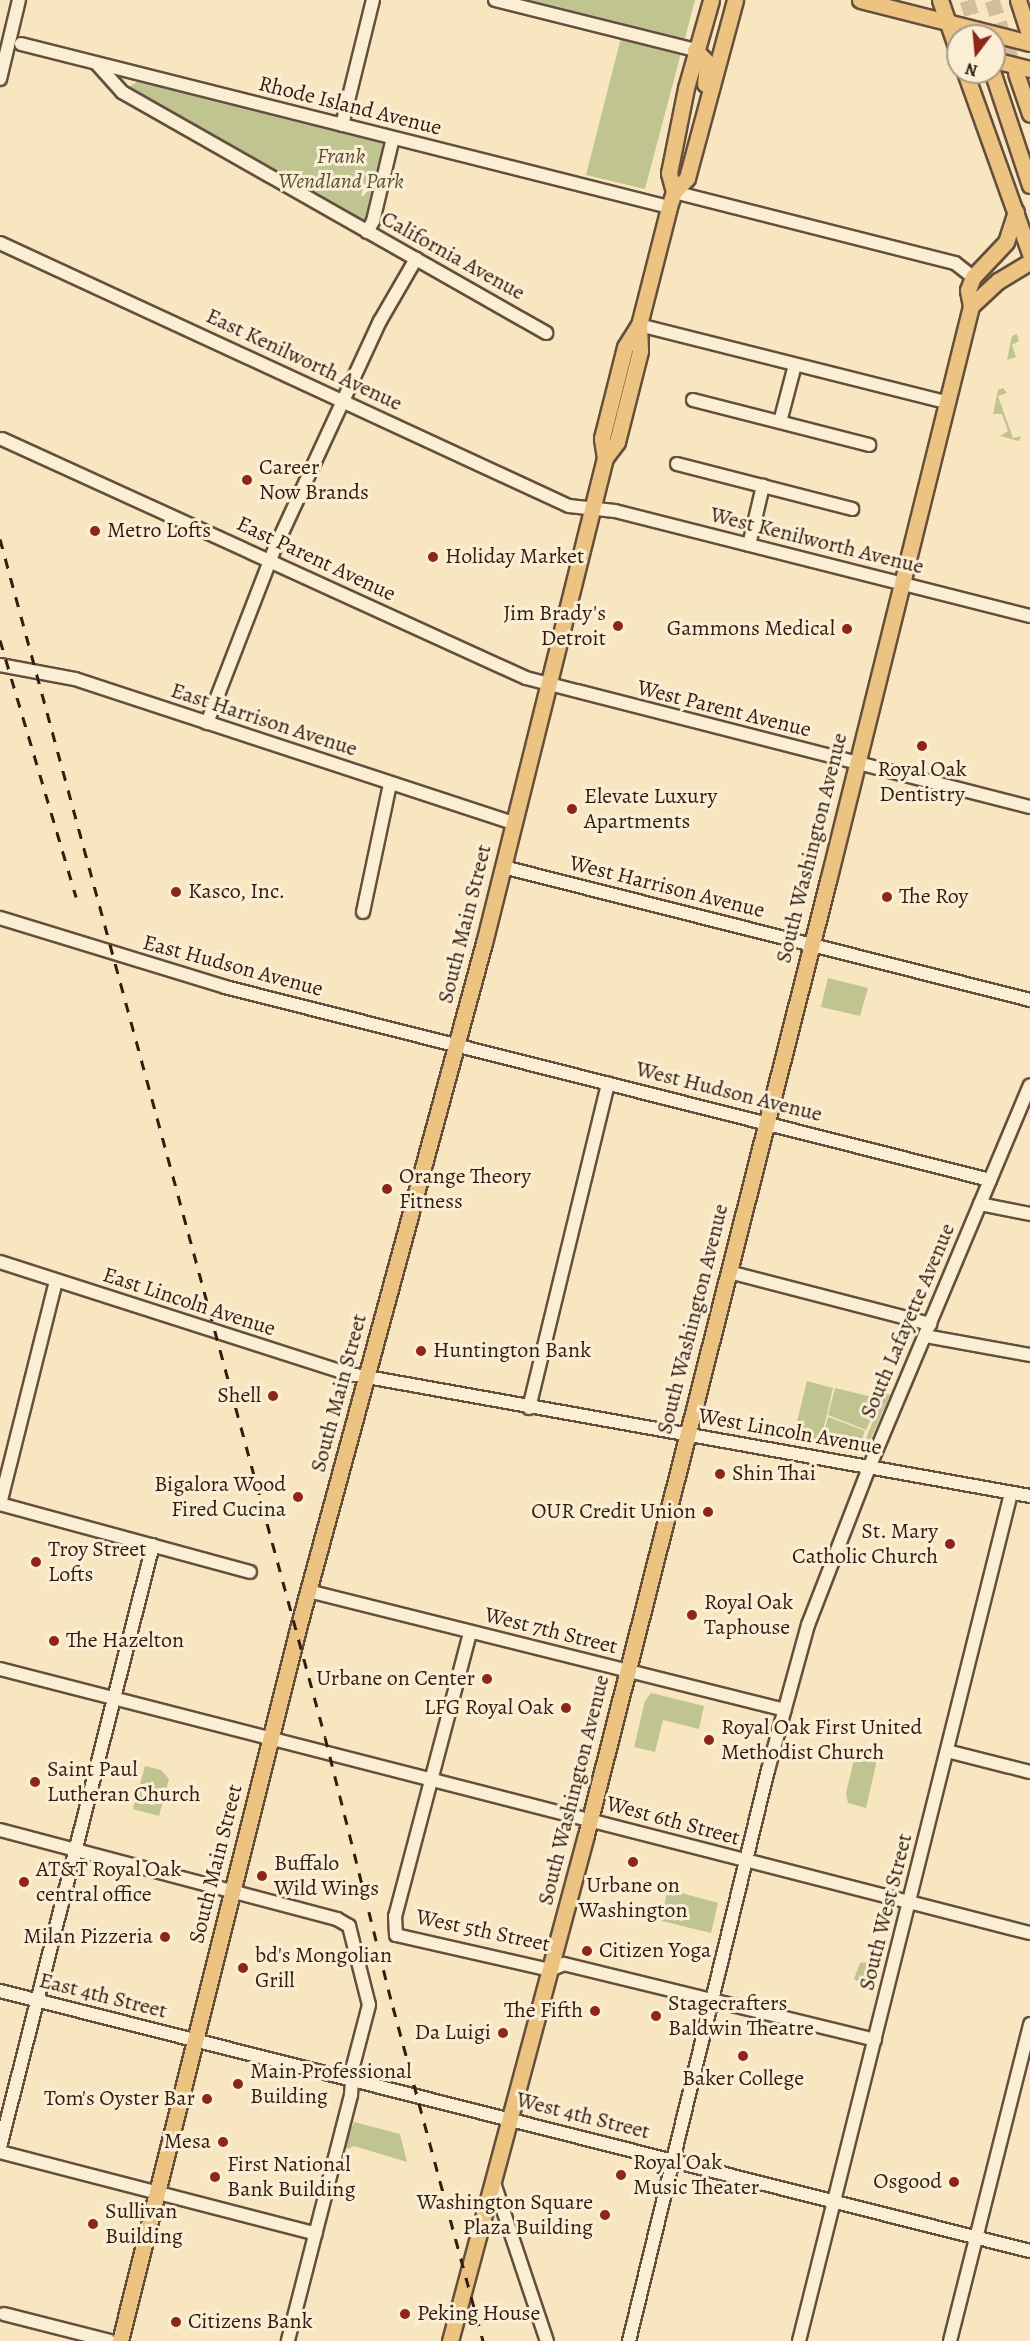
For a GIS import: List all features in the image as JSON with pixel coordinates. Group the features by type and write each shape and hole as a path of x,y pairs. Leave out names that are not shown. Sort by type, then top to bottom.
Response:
{"main road":[{"name":"South Main Street","path":"120,2341 308,1591 457,1046 503,867 605,458 602,438 625,347 639,325 671,199 669,173 695,51 711,0"},
{"name":"South Main Street","path":"671,199 687,178 735,0"},
{"path":"860,0 1030,43"},
{"path":"940,0 948,22"},
{"path":"1018,0 1030,36"},
{"path":"695,51 708,67 698,108 699,136"},
{"path":"1006,69 1023,71 1030,114"},
{"path":"973,84 1030,254"},
{"path":"998,84 1030,185"},
{"path":"973,277 1002,249 1016,212"},
{"path":"971,306 998,281 1030,262"},
{"name":"South Washington Avenue","path":"450,2341 512,2120 590,1821 971,306 968,290 973,277"}],"street":[{"path":"0,79 19,0"},
{"path":"342,125 373,0"},
{"path":"495,0 695,51"},
{"name":"Rhode Island Avenue","path":"21,44 393,138 955,263 973,277"},
{"name":"California Avenue","path":"97,64 122,92 546,333"},
{"path":"367,232 373,221 393,138"},
{"name":"East Kenilworth Avenue","path":"0,243 569,506 592,509"},
{"path":"207,723 270,560 380,321 416,260"},
{"path":"639,325 946,402"},
{"path":"780,422 795,365"},
{"path":"693,400 869,445"},
{"name":"East Parent Avenue","path":"2,439 521,677 548,686"},
{"path":"677,464 852,509"},
{"path":"749,545 763,486"},
{"name":"West Kenilworth Avenue","path":"592,509 749,545 1030,616"},
{"name":"East Harrison Avenue","path":"0,665 63,676 514,823"},
{"name":"West Parent Avenue","path":"548,686 1030,807"},
{"path":"363,912 390,784"},
{"name":"West Harrison Avenue","path":"503,867 1030,1000"},
{"name":"East Hudson Avenue","path":"0,918 183,976 457,1046"},
{"name":"West Hudson Avenue","path":"457,1046 990,1180"},
{"path":"529,1408 608,1083"},
{"name":"South Lafayette Avenue","path":"629,2341 784,1710 811,1617 869,1468 1030,1085"},
{"path":"980,1204 1030,1214"},
{"name":"East Lincoln Avenue","path":"0,1262 366,1378"},
{"path":"729,1272 930,1324"},
{"path":"56,1281 0,1504 250,1572"},
{"path":"925,1336 1030,1355"},
{"name":"West Lincoln Avenue","path":"366,1378 1030,1496"},
{"name":"South West Street","path":"799,2341 1011,1493"},
{"path":"0,2147 153,1545"},
{"name":"West 7th Street","path":"308,1591 470,1634 784,1710"},
{"path":"431,1780 470,1634"},
{"name":"West 6th Street","path":"0,1669 1030,1933"},
{"path":"947,1750 1030,1772"},
{"name":"West 5th Street","path":"431,1780 395,1916 396,1935 550,1970 564,1964 875,2040"},
{"path":"0,1830 345,1922 369,1997 316,2234 288,2341"},
{"name":"East 4th Street","path":"0,1991 195,2041"},
{"path":"950,2341 1030,2024"},
{"name":"West 4th Street","path":"195,2041 1030,2251"},
{"path":"0,2152 316,2234"},
{"path":"494,2183 547,2341"},
{"path":"4,2314 110,2341"}],"green space":[{"path":"517,0 695,0 645,189 586,175 624,26"},
{"name":"Frank Wendland Park","path":"139,81 381,142 384,148 365,223 133,92 130,86"},
{"path":"1017,334 1019,341 1012,345 1016,357 1007,360 1012,336"},
{"path":"1003,388 1007,393 998,396 1013,438 1021,436 1019,441 1000,436 1008,431 1002,414 993,414 998,390"},
{"path":"828,978 868,988 860,1016 821,1007"},
{"path":"807,1381 833,1388 820,1443 793,1438"},
{"path":"835,1388 880,1399 866,1430 828,1415"},
{"path":"885,1393 890,1395 866,1450 861,1450"},
{"path":"828,1417 865,1431 858,1449 821,1443"},
{"path":"651,1693 704,1706 699,1729 663,1720 655,1752 634,1747 645,1701"},
{"path":"855,1756 877,1760 866,1808 848,1803 846,1793"},
{"path":"145,1766 161,1770 169,1779 159,1816 133,1809"},
{"path":"667,1889 718,1903 711,1933 662,1921"},
{"path":"860,1963 873,1964 867,1986 854,1979"},
{"path":"354,2122 400,2134 407,2162 354,2146 348,2149 344,2145"}],"tunnel":[{"path":"967,0 975,24"},
{"path":"992,0 1016,73"}],"railway":[{"path":"0,539 325,1737 393,2007 483,2341"},
{"path":"0,640 76,897"}],"place":[{"name":"Career Now Brands","path":"247,480"},
{"name":"Metro Lofts","path":"95,531"},
{"name":"Holiday Market","path":"433,557"},
{"name":"Jim Brady's Detroit","path":"618,626"},
{"name":"Gammons Medical","path":"847,629"},
{"name":"Royal Oak Dentistry","path":"922,746"},
{"name":"Elevate Luxury Apartments","path":"572,809"},
{"name":"Kasco, Inc.","path":"176,892"},
{"name":"The Roy","path":"887,897"},
{"name":"Orange Theory Fitness","path":"387,1189"},
{"name":"Huntington Bank","path":"421,1351"},
{"name":"Shell","path":"273,1396"},
{"name":"Shin Thai","path":"720,1474"},
{"name":"Bigalora Wood Fired Cucina","path":"298,1497"},
{"name":"OUR Credit Union","path":"708,1512"},
{"name":"St. Mary Catholic Church","path":"950,1544"},
{"name":"Troy Street Lofts","path":"36,1562"},
{"name":"Royal Oak Taphouse","path":"692,1615"},
{"name":"The Hazelton","path":"54,1641"},
{"name":"Urbane on Center","path":"487,1679"},
{"name":"LFG Royal Oak","path":"566,1708"},
{"name":"Royal Oak First United Methodist Church","path":"709,1740"},
{"name":"Saint Paul Lutheran Church","path":"35,1782"},
{"name":"Urbane on Washington","path":"633,1862"},
{"name":"Buffalo Wild Wings","path":"262,1876"},
{"name":"AT&T Royal Oak central office","path":"24,1882"},
{"name":"Milan Pizzeria","path":"165,1937"},
{"name":"Citizen Yoga","path":"587,1951"},
{"name":"bd's Mongolian Grill","path":"243,1968"},
{"name":"The Fifth","path":"595,2011"},
{"name":"Stagecrafters Baldwin Theatre","path":"656,2016"},
{"name":"Da Luigi","path":"503,2033"},
{"name":"Baker College","path":"743,2056"},
{"name":"Main Professional Building","path":"238,2084"},
{"name":"Tom's Oyster Bar","path":"207,2099"},
{"name":"Mesa","path":"223,2142"},
{"name":"Royal Oak Music Theater","path":"621,2175"},
{"name":"First National Bank Building","path":"215,2177"},
{"name":"Osgood","path":"954,2182"},
{"name":"Washington Square Plaza Building","path":"605,2215"},
{"name":"Sullivan Building","path":"93,2224"},
{"name":"Peking House","path":"405,2314"},
{"name":"Citizens Bank","path":"176,2322"}]}
